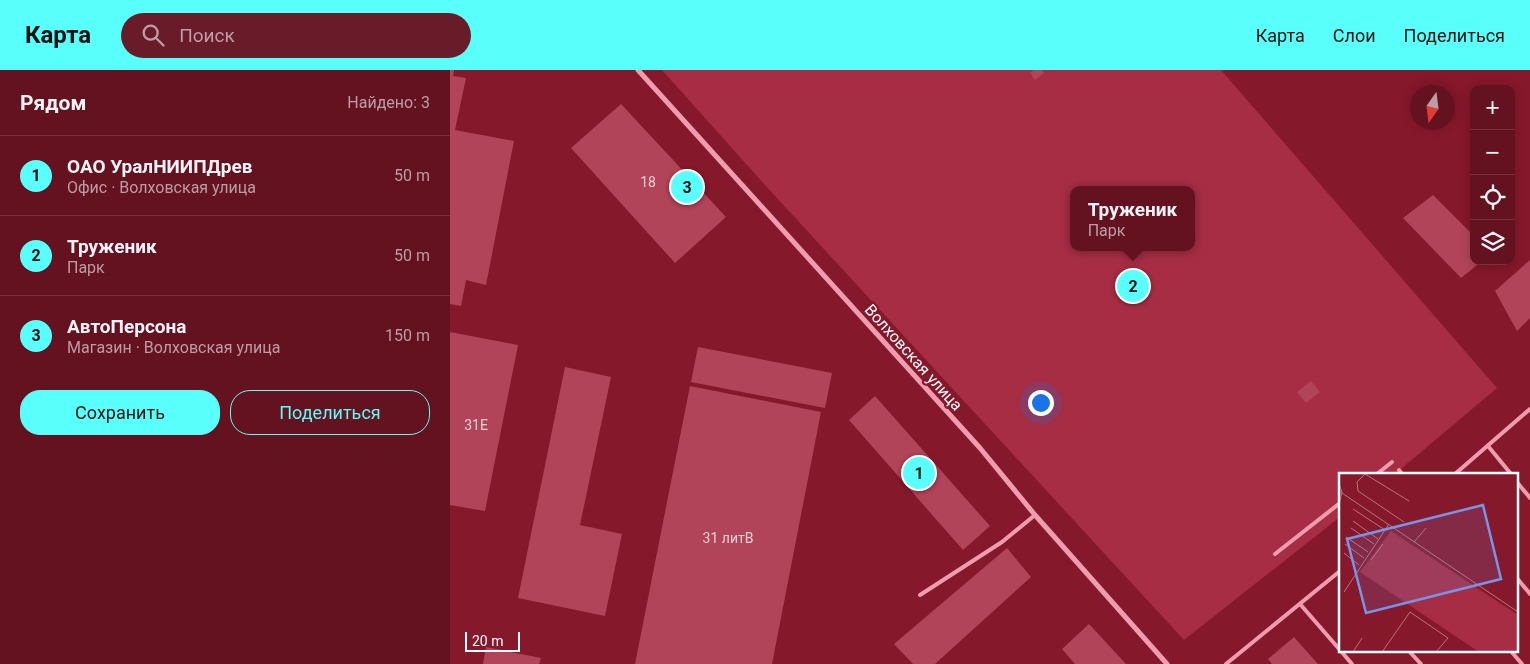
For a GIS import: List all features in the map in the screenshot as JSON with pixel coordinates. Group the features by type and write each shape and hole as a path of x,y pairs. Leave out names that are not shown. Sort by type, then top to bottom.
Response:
{"street":[{"name":"Волховская улица","path":"638,70 973,440 1035,515 1167,664"}],"lane":[{"path":"1456,473 1530,409"},
{"path":"1488,446 1510,473"},
{"path":"1378,473 1392,462"},
{"path":"1518,483 1530,498"},
{"path":"1275,554 1339,504"},
{"path":"920,595 1002,542 1035,515"},
{"path":"1226,664 1232,662 1339,573"},
{"path":"1518,579 1530,594"},
{"path":"1300,604 1339,649"},
{"path":"1342,652 1352,664"},
{"path":"1410,652 1421,664"},
{"path":"1512,652 1522,664"}],"shaded area":[{"path":"662,70 1221,70 1497,388 1396,473 1339,473 1339,518 1184,640 764,184"}],"building":[{"path":"450,70 454,70 453,76 466,78 455,130 514,141 486,285 466,280 461,306 450,304"},
{"path":"1034,70 1042,70 1044,73 1035,80 1030,73"},
{"path":"621,104 726,217 675,263 571,148"},
{"path":"1433,195 1470,232 1470,265 1477,265 1461,278 1403,218"},
{"path":"1530,260 1530,318 1517,331 1495,291"},
{"path":"450,332 518,345 485,511 450,505"},
{"path":"698,347 832,373 825,408 691,382"},
{"path":"565,367 611,377 580,525 622,534 605,616 518,598"},
{"path":"1311,381 1320,392 1306,403 1297,392"},
{"path":"690,386 821,412 772,664 635,664"},
{"path":"875,396 990,526 963,550 849,420"},
{"path":"1007,548 1031,577 935,664 913,664 894,644"},
{"path":"1089,624 1126,664 1075,664 1062,649"},
{"path":"1294,637 1318,664 1272,664 1268,659"},
{"path":"486,647 541,658 539,664 483,664"}],"place":[{"name":"АвтоПерсона","path":"687,187"},
{"name":"Труженик","path":"1133,286"},
{"name":"ОАО УралНИИПДрев","path":"919,473"}]}
